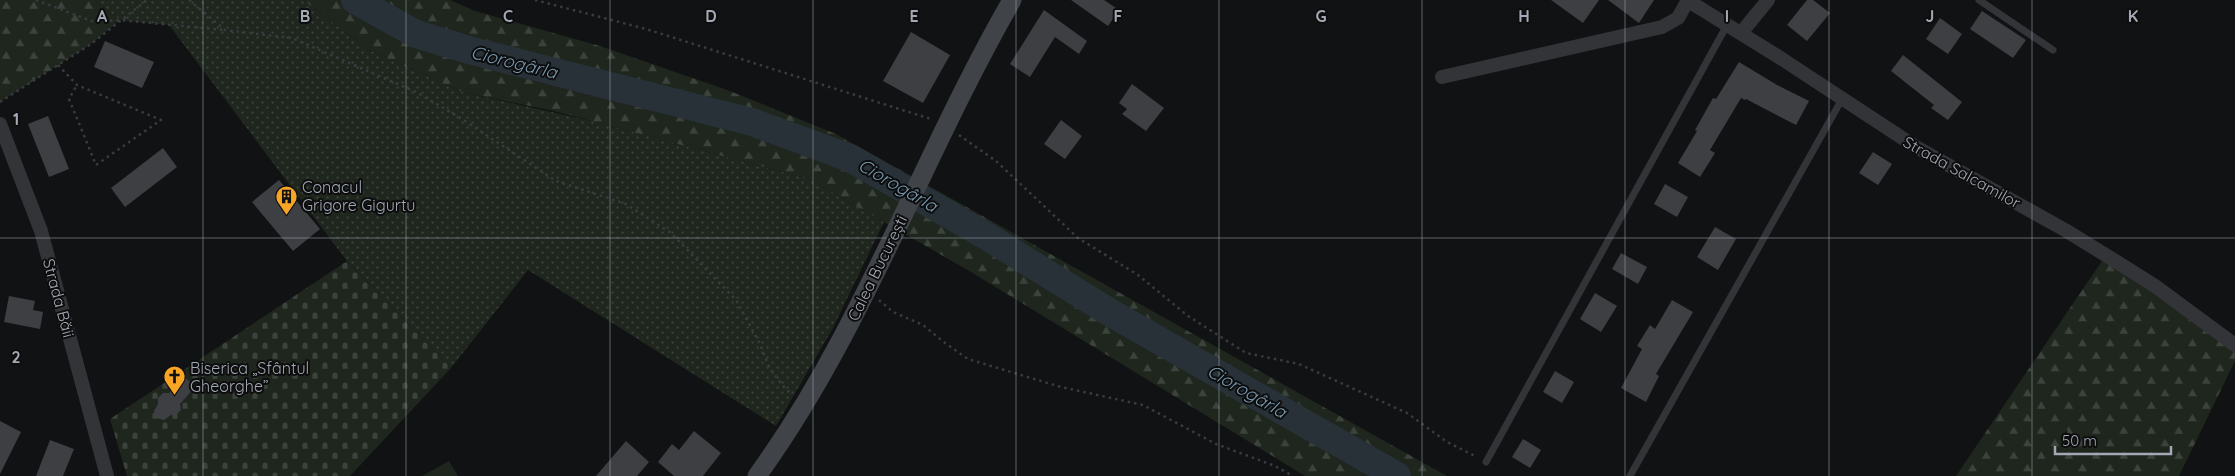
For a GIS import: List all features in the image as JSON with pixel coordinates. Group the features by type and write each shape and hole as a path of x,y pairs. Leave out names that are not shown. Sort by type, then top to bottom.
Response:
{"main road":[{"name":"Calea București","path":"758,476 804,406 867,289 943,132 1012,0"}],"street":[{"path":"1442,77 1662,27 1678,18 1688,0"},
{"name":"Strada Salcamilor","path":"1688,0 1949,167 2065,230 2112,258 2155,286 2235,345"},
{"path":"1741,33 1768,0"},
{"name":"Strada Băii","path":"0,124 41,231 107,476"}],"lane":[{"path":"1979,0 2053,50"},
{"path":"1486,462 1727,25"},
{"path":"1630,476 1842,98"}],"path":[{"path":"36,0 94,22 120,20 292,38 416,92 459,117 556,181 626,204 671,233 736,300 760,344 769,367 782,386 804,406"},
{"path":"0,102 91,44 147,0"},
{"path":"188,0 225,30"},
{"path":"535,0 646,29 909,110 943,132 996,161 1078,238 1138,275 1188,316 1246,353 1300,364 1407,413 1447,442 1486,462"},
{"path":"58,65 77,85 161,120 96,165 69,99 77,85"},
{"path":"867,289 893,312 923,325 968,359 1061,387 1143,405 1216,444 1275,466 1293,476"}],"green space":[{"path":"0,0 94,0 120,20 91,44 0,102"},
{"path":"94,0 303,0 369,50 462,92 596,122 809,179 884,222 833,328 776,426 528,270 451,368 347,261 169,25 120,20"},
{"path":"303,0 450,0 475,11 600,46 730,91 836,134 1447,476 1305,476 971,272 809,179 554,111 462,92 369,50"},
{"path":"2106,255 2235,345 2235,361 2179,476 1956,476"},
{"path":"347,261 451,368 350,476 127,476 110,419"},
{"path":"449,461 458,476 422,476"}],"building":[{"path":"1071,0 1104,0 1119,10 1108,26"},
{"path":"1551,0 1599,0 1583,23"},
{"path":"1608,0 1654,0 1639,23"},
{"path":"1807,0 1813,0 1830,13 1807,41 1787,25"},
{"path":"1044,10 1087,41 1079,54 1055,37 1030,77 1010,64"},
{"path":"1982,11 2026,40 2013,58 1970,29"},
{"path":"1940,18 1962,34 1948,54 1926,39"},
{"path":"911,32 950,55 923,103 883,81"},
{"path":"105,41 154,62 142,88 94,67"},
{"path":"1903,55 1962,102 1948,120 1931,108 1934,105 1891,71"},
{"path":"1739,62 1777,85 1809,101 1796,125 1741,98 1710,150 1715,153 1700,177 1678,163 1697,131 1695,130 1713,98 1716,99"},
{"path":"1132,84 1164,108 1146,131 1122,114 1127,109 1119,103"},
{"path":"48,116 69,169 49,177 28,124"},
{"path":"1061,120 1082,136 1065,159 1044,144"},
{"path":"163,148 177,167 125,207 111,188"},
{"path":"1873,152 1892,164 1878,185 1859,173"},
{"name":"Conacul Grigore Gigurtu","path":"279,180 320,229 293,251 252,202"},
{"path":"1665,184 1688,197 1677,217 1654,204"},
{"path":"1715,227 1736,239 1718,270 1697,257"},
{"path":"1621,253 1647,267 1638,284 1612,269"},
{"path":"1595,293 1617,306 1601,332 1580,319"},
{"path":"9,296 35,301 33,310 43,312 40,329 4,322"},
{"path":"1672,300 1693,312 1656,374 1659,376 1646,402 1621,388 1642,349 1637,346 1650,325 1655,329"},
{"path":"1555,371 1574,382 1562,403 1543,392"},
{"name":"Biserica „Sfântul Gheorghe”","path":"184,376 195,387 180,404 181,410 176,415 171,415 164,420 157,418 154,411 158,404 158,398 163,393 169,393"},
{"path":"0,421 21,432 0,474"},
{"path":"694,431 721,453 703,476 674,476 658,462 672,444 679,450"},
{"path":"1523,439 1541,450 1530,468 1512,457"},
{"path":"50,440 74,449 63,476 36,476"},
{"path":"626,441 649,462 637,476 596,476"}],"waterway":[{"name":"Ciorogârla","path":"355,0 416,34 469,50 752,122 850,158 978,231 1111,313 1397,476"}],"place":[{"name":"Conacul Grigore Gigurtu","path":"286,215"},
{"name":"Biserica „Sfântul Gheorghe”","path":"174,396"}]}
